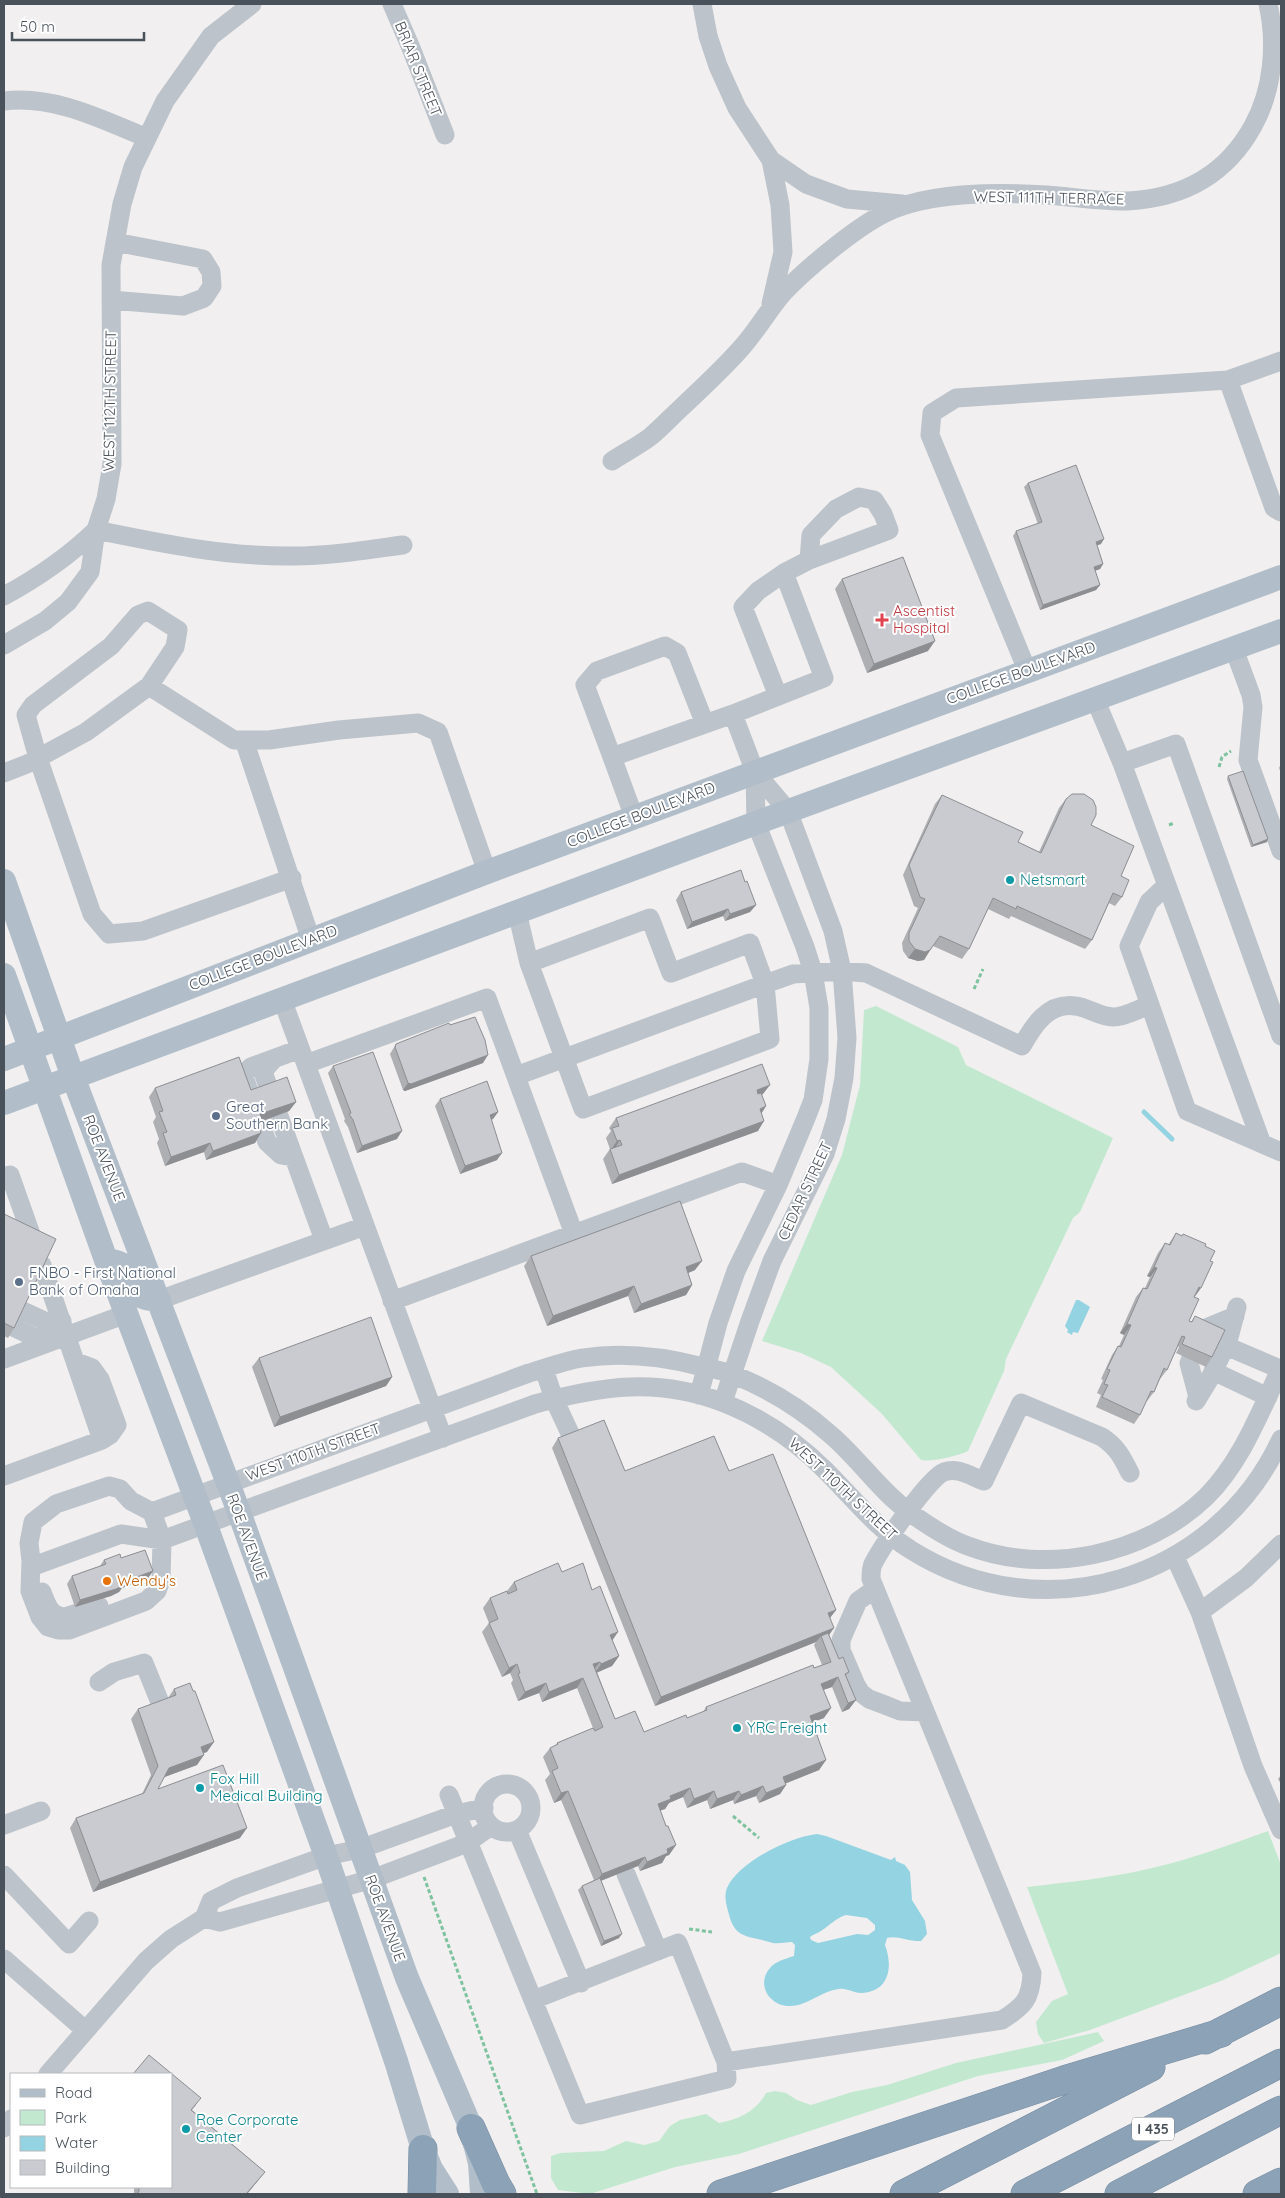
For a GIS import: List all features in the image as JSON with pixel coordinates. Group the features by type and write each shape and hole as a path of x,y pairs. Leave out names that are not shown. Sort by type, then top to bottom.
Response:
{"highway":[{"path":"904,2194 1281,2001"},
{"path":"721,2194 1064,2080 1221,2032"},
{"name":"I 435","path":"1025,2194 1281,2063"},
{"name":"I 435","path":"1119,2194 1281,2110"},
{"path":"471,2128 502,2194"},
{"path":"422,2194 423,2149"},
{"path":"1257,2194 1281,2182"}],"main road":[{"name":"COLLEGE BOULEVARD","path":"4,1059 488,872 1281,577"},
{"path":"4,1103 788,811 1281,631"},
{"name":"ROE AVENUE","path":"4,881 73,1077 239,1512 407,1978 471,2128 480,2162 482,2194"},
{"path":"4,975 43,1088 126,1314 206,1523 326,1856 393,2052 423,2149 447,2194"},
{"path":"106,1260 119,1262 128,1270 135,1291 144,1298 158,1300"},
{"path":"126,1314 144,1318 152,1323 159,1337 177,1350"}],"street":[{"name":"WEST 112TH STREET","path":"4,644 45,621 68,602 90,572 96,530 106,499 112,464 110,265 127,186 133,167 164,101 211,36 252,4"},
{"name":"BRIAR STREET","path":"392,4 445,135"},
{"path":"702,4 708,36 737,108 771,160 780,204 783,252 768,313"},
{"name":"WEST 111TH TERRACE","path":"612,461 651,436 712,378 745,344 785,292 836,246 882,215 906,204 948,197 991,194 1044,195 1128,201 1175,193 1201,181 1224,165 1243,144 1260,114 1266,97 1272,67 1272,32 1268,4"},
{"path":"4,101 17,100 50,103 97,117 146,138"},
{"path":"771,160 806,184 847,199 906,204"},
{"path":"111,300 183,306 204,298 212,286 211,272 203,260 115,242"},
{"path":"1027,670 930,435 932,412 956,398 1228,380 1281,361"},
{"path":"1228,380 1274,508 1281,512"},
{"path":"4,596 29,582 69,554 96,530 185,548 292,556 338,553 403,545"},
{"path":"778,696 743,607 758,591 784,573 809,560"},
{"path":"612,757 733,714 824,678 784,573"},
{"path":"4,773 38,758 86,732 149,686 175,647 178,630 148,611 138,615 111,646 33,705 26,715 38,758 92,914 109,934 143,931 292,878"},
{"path":"634,817 585,685 597,671 665,646 677,653 704,724"},
{"path":"1234,648 1254,707 1248,760 1281,851"},
{"path":"149,686 234,740 269,740 339,730 418,723 438,732 488,872"},
{"path":"1096,699 1122,763 1262,1144"},
{"path":"733,714 755,772"},
{"path":"244,740 312,940"},
{"path":"1122,763 1176,744 1281,1036"},
{"name":"CEDAR STREET","path":"723,1402 772,1261 825,1154 836,1118 844,1078 847,1038 842,971 833,931 788,811 755,772"},
{"name":"CEDAR STREET","path":"699,1395 705,1367 736,1271 778,1184 813,1100 819,1059 819,1008 813,972 756,823 755,772"},
{"path":"1166,885 1149,902 1129,946 1187,1111 1281,1152"},
{"path":"517,912 529,963 583,1109 770,1039 766,984 750,943 671,973 650,918 529,963"},
{"path":"516,1076 792,974 842,971 866,973 1022,1046 1034,1025 1046,1014 1058,1009 1075,1006 1106,1017 1115,1017 1150,1005"},
{"path":"324,1240 293,1157 281,1155 267,1142 244,1077 246,1072 251,1067 268,1061 303,1057 487,998 574,1234"},
{"path":"282,999 443,1438"},
{"path":"392,1300 742,1172 778,1184"},
{"path":"4,1177 10,1175 33,1240"},
{"path":"158,1300 365,1226"},
{"path":"4,1476 102,1440 42,1265"},
{"path":"1236,1311 1226,1346 1197,1399 1189,1363 1200,1334 1206,1328 1236,1311"},
{"path":"17,1318 36,1338 126,1314"},
{"path":"4,1359 64,1330"},
{"path":"1226,1346 1277,1381"},
{"name":"WEST 110TH STREET","path":"152,1512 544,1368 581,1358 624,1355 665,1357 732,1374 776,1395 832,1435 888,1496 940,1533 968,1546 997,1555 1024,1559 1072,1558 1115,1549 1151,1535 1174,1522 1206,1496 1232,1464 1245,1444 1277,1381"},
{"path":"544,1368 554,1399 587,1472"},
{"path":"1213,1371 1277,1381"},
{"name":"WEST 110TH STREET","path":"162,1540 554,1399 594,1389 636,1385 674,1388 723,1402 755,1418 802,1449 890,1536 944,1569 988,1584 1026,1589 1066,1589 1107,1583 1129,1577 1175,1557 1212,1532 1242,1502 1260,1479 1281,1439"},
{"path":"726,2062 1002,2020 1021,2008 1032,1990 1032,1973 1026,1955 871,1579 872,1566 890,1536 930,1482 941,1472 954,1469 984,1481 1022,1403 1102,1437 1113,1444 1120,1452 1130,1473"},
{"path":"109,1486 120,1489 131,1501 152,1512 162,1540 161,1576 157,1591 146,1601 68,1630 48,1627 40,1617 30,1591 33,1566 30,1531 33,1522 56,1504 109,1486"},
{"path":"33,1566 121,1534 162,1540"},
{"path":"1200,1612 1246,1578 1281,1544"},
{"path":"1175,1557 1200,1612 1254,1766 1281,1830"},
{"path":"875,1589 858,1601 841,1640 841,1650 856,1685 861,1693 869,1699 900,1711 925,1712"},
{"path":"99,1682 114,1672 144,1663 159,1700"},
{"path":"513,1785 520,1788 526,1794 531,1809 526,1823 517,1830 505,1832 491,1826 486,1820 484,1808 486,1797 497,1787 513,1785"},
{"path":"449,1795 467,1843 580,2115 727,2079 726,2062 678,1943 581,1983 533,2000"},
{"path":"49,2073 146,1960 172,1939 204,1918 211,1901 237,1888 326,1856 360,1849 456,1814 484,1808"},
{"path":"4,1825 40,1811"},
{"path":"204,1918 220,1922 372,1879 467,1843 491,1826"},
{"path":"517,1830 581,1983"},
{"path":"626,1874 658,1951"},
{"path":"4,1875 69,1944 89,1922"},
{"path":"4,1958 85,2030"}],"path":[{"path":"1219,768 1222,757 1238,746"},
{"path":"1169,825 1174,823"},
{"path":"974,988 983,969"},
{"path":"733,1816 759,1838"},
{"path":"421,1871 537,2194"},
{"path":"689,1928 712,1932"}],"green space":[{"path":"876,1006 958,1047 966,1065 1113,1138 1080,1212 1073,1218 1006,1359 1004,1371 968,1451 952,1457 939,1459 921,1460 882,1414 831,1367 801,1353 762,1341 842,1155 860,1085 864,1010"},
{"path":"1268,1831 1281,1865 1281,1953 1221,1981 1090,2030 1044,2043 1038,2034 1036,2022 1052,2001 1068,1994 1027,1887 1106,1877 1152,1868 1196,1856"},
{"path":"1098,2032 1104,2041 1062,2060 978,2076 739,2154 675,2167 590,2194 558,2190 551,2178 551,2156 560,2153 604,2151 626,2141 644,2145 659,2141 670,2126 680,2120 706,2114 719,2123 733,2120 752,2110 766,2093 775,2091 786,2093 797,2100 811,2105 852,2092 887,2085 956,2063"}],"water":[{"path":"1076,1300 1090,1307 1078,1333 1073,1332 1072,1335 1067,1332 1068,1330 1065,1326"},
{"path":"817,1834 826,1836 891,1860 895,1857 896,1861 905,1865 910,1872 912,1900 925,1921 927,1934 921,1941 895,1937 887,1938 885,1945 889,1969 887,1976 878,1988 871,1992 861,1993 845,1989 832,1990 801,2004 788,2006 781,2005 770,1998 764,1981 766,1974 772,1966 781,1960 794,1956 795,1945 792,1942 771,1943 741,1934 734,1928 730,1918 726,1894 733,1878 753,1860 766,1852 806,1836","holes":["842,1916 867,1918 875,1925 875,1930 868,1935 857,1934 818,1943 811,1940 811,1936 820,1932"]}],"building":[{"path":"1076,465 1104,539 1096,542 1103,564 1094,567 1100,585 1043,605 1016,531 1042,522 1028,483"},
{"name":"Ascentist Hospital","path":"903,557 935,641 874,664 842,579"},
{"path":"1243,771 1268,839 1253,845 1228,776"},
{"name":"Netsmart","path":"1072,794 1084,794 1093,800 1096,807 1096,815 1091,825 1134,846 1121,876 1129,880 1122,897 1113,893 1092,940 1017,906 1016,909 993,898 969,949 940,936 930,950 925,952 915,949 909,941 909,933 925,899 920,897 909,865 942,795 1023,832 1018,842 1041,853 1066,799"},
{"path":"741,870 756,905 730,914 728,909 692,922 681,892"},
{"path":"475,1017 485,1040 488,1055 411,1084 408,1083 395,1047 396,1044 449,1023 450,1025"},
{"path":"373,1052 402,1131 362,1146 333,1066"},
{"name":"Great Southern Bank","path":"239,1057 251,1090 287,1077 296,1102 260,1114 264,1124 259,1126 261,1133 213,1151 210,1143 171,1157 163,1133 167,1132 159,1112 163,1111 155,1088"},
{"path":"762,1064 770,1085 757,1090 758,1094 761,1093 766,1106 760,1109 764,1121 619,1175 610,1149 622,1145 620,1140 617,1141 612,1128 619,1126 616,1118"},
{"path":"487,1081 498,1112 490,1115 502,1153 465,1166 440,1099"},
{"path":"680,1201 702,1261 686,1267 692,1285 641,1304 634,1286 553,1316 531,1256"},
{"name":"FNBO - First National Bank of Omaha","path":"4,1214 56,1239 14,1328 4,1323"},
{"path":"1176,1233 1206,1244 1205,1246 1215,1251 1210,1261 1213,1262 1201,1288 1199,1287 1194,1297 1199,1299 1189,1321 1192,1322 1195,1316 1225,1330 1212,1357 1182,1344 1185,1337 1182,1336 1167,1370 1164,1368 1154,1392 1151,1391 1140,1415 1102,1397 1108,1385 1104,1384 1110,1370 1107,1369 1118,1346 1121,1347 1131,1325 1127,1324 1143,1288 1147,1289 1157,1268 1154,1267 1165,1243 1170,1245"},
{"path":"371,1317 392,1377 280,1417 259,1358"},
{"path":"604,1420 625,1471 714,1436 729,1471 773,1454 836,1610 828,1613 834,1628 661,1697 558,1438"},
{"name":"Wendy's","path":"145,1550 153,1571 123,1582 124,1585 116,1589 80,1600 72,1576 106,1564 104,1560 120,1554 121,1558"},
{"name":"YRC Freight","path":"558,1563 562,1572 583,1563 592,1590 600,1586 618,1632 610,1635 619,1656 601,1664 600,1662 593,1664 615,1719 635,1711 644,1732 686,1715 687,1718 707,1710 706,1707 813,1665 814,1668 831,1662 821,1636 828,1633 839,1659 843,1657 849,1672 845,1674 856,1700 848,1703 838,1677 821,1684 831,1708 810,1716 826,1760 783,1777 786,1785 766,1793 763,1786 741,1795 739,1791 717,1799 714,1791 694,1799 690,1788 670,1796 671,1799 658,1804 666,1826 668,1826 676,1845 667,1849 668,1853 647,1862 645,1857 602,1874 568,1791 561,1793 552,1771 558,1768 550,1748 557,1743 593,1728 595,1731 603,1727 583,1678 549,1692 546,1683 525,1692 518,1674 520,1673 517,1664 509,1668 489,1623 498,1619 490,1598 507,1591 508,1594 517,1590 514,1582"},
{"name":"Fox Hill Medical Building","path":"190,1683 193,1691 195,1691 214,1742 201,1747 204,1755 169,1768 158,1789 223,1765 247,1828 100,1882 76,1818 144,1793 158,1766 138,1709 176,1695 174,1689"},
{"path":"600,1878 622,1934 604,1941 582,1886"},
{"name":"Roe Corporate Center","path":"149,2055 171,2073 134,2073"},
{"name":"Roe Corporate Center","path":"172,2074 201,2098 191,2110 265,2172 246,2194 137,2194 139,2188 172,2188"}],"waterway":[{"path":"1144,1112 1172,1139"}],"place":[{"name":"Ascentist Hospital","path":"882,620"},
{"name":"Netsmart","path":"1010,880"},
{"name":"Great Southern Bank","path":"216,1116"},
{"name":"FNBO - First National Bank of Omaha","path":"19,1282"},
{"name":"Wendy's","path":"107,1581"},
{"name":"YRC Freight","path":"737,1728"},
{"name":"Fox Hill Medical Building","path":"200,1788"},
{"name":"Roe Corporate Center","path":"186,2129"}]}
